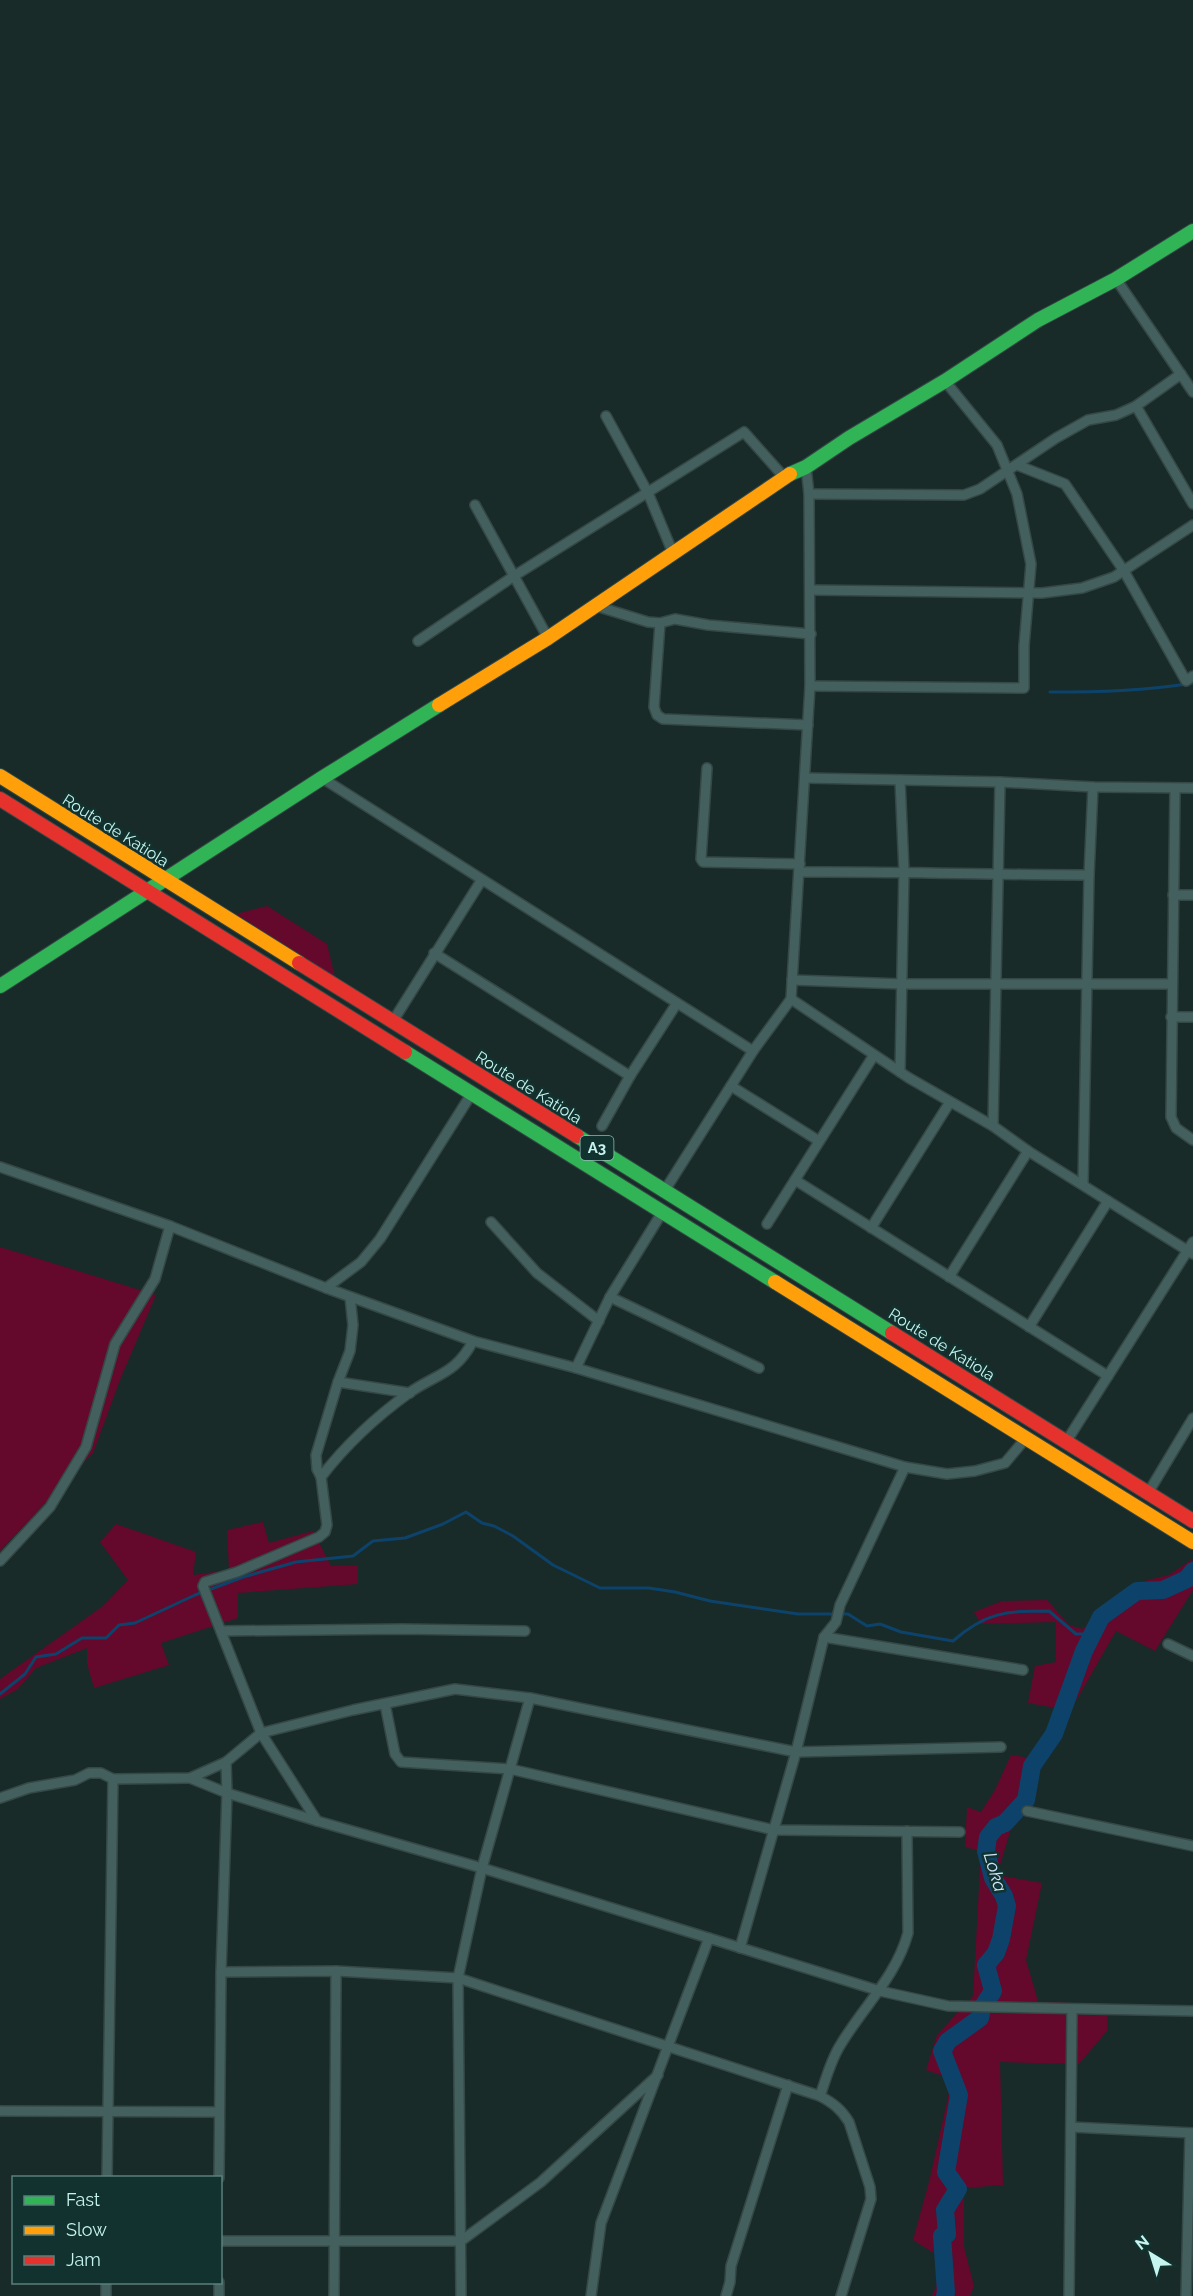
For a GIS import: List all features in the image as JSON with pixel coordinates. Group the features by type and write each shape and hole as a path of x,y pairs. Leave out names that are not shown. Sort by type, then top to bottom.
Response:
{"main road":[{"path":"0,986 322,778 548,638 784,477 806,467 1038,320 1116,279 1193,231"},
{"name":"Route de Katiola","path":"0,776 1193,1521"},
{"name":"A3","path":"0,799 1193,1542"}],"street":[{"path":"1116,279 1193,392"},
{"path":"808,494 964,495 1088,420 1116,415 1136,406 1181,374"},
{"path":"810,686 1024,688 1024,646 1030,564 1012,468 997,445 945,381"},
{"path":"1136,406 1193,504"},
{"path":"606,416 648,493 673,553"},
{"path":"418,641 514,576 744,432 784,477"},
{"path":"664,1190 753,1051 791,999 810,686 811,634 806,467"},
{"path":"1012,468 1065,484 1124,571 1186,681 1193,676"},
{"path":"475,505 548,638"},
{"path":"810,590 1029,593 1082,588 1104,582 1124,571 1193,525"},
{"path":"596,606 638,620 660,623 675,619 708,625 811,634"},
{"path":"660,623 654,706 657,715 663,719 808,725"},
{"path":"707,768 701,859 703,862 904,872 1089,875"},
{"path":"322,778 481,881 753,1051"},
{"path":"806,778 1193,788"},
{"path":"900,780 904,872 900,1072"},
{"path":"993,1125 1000,782"},
{"path":"1083,1184 1086,982 1093,787"},
{"path":"1175,789 1171,1116 1176,1128 1193,1140"},
{"path":"393,1021 481,881"},
{"path":"1173,895 1193,895"},
{"path":"434,954 630,1076"},
{"path":"792,980 902,984 1086,982 1172,984"},
{"path":"791,999 900,1072 993,1125 1028,1151 1191,1249 1066,1442"},
{"path":"602,1126 630,1076 677,1004"},
{"path":"1171,1017 1193,1017"},
{"path":"767,1224 874,1055"},
{"path":"731,1086 819,1141"},
{"path":"326,1288 361,1262 380,1239 471,1093"},
{"path":"870,1228 950,1102"},
{"path":"949,1277 1028,1151"},
{"path":"0,1167 170,1226 326,1288 473,1341 576,1368 905,1467 947,1474 975,1471 1005,1463 1026,1438"},
{"path":"795,1180 1108,1377"},
{"path":"1029,1328 1108,1201"},
{"path":"576,1368 610,1297 663,1211"},
{"path":"490,1222 537,1273 599,1321"},
{"path":"0,1561 50,1507 86,1447 115,1344 155,1278 170,1226"},
{"path":"317,1821 261,1733 203,1588 205,1582 237,1572 319,1537 325,1532 327,1525 316,1455 350,1351 353,1325 350,1297"},
{"path":"610,1297 759,1368"},
{"path":"321,1477 348,1448 410,1393 454,1368 465,1357 473,1341"},
{"path":"338,1382 410,1393"},
{"path":"1148,1493 1193,1418"},
{"path":"740,1948 796,1752 824,1637 836,1622 840,1605 905,1467"},
{"path":"221,1631 402,1629 525,1631"},
{"path":"824,1637 1023,1670"},
{"path":"1168,1644 1193,1656"},
{"path":"190,1778 226,1762 261,1733 455,1689 530,1698 796,1752 1001,1747"},
{"path":"461,2296 458,1978 482,1868 530,1698"},
{"path":"385,1704 395,1754 401,1762 510,1769 774,1830 960,1832"},
{"path":"219,2176 226,1762"},
{"path":"0,1798 29,1788 75,1780 89,1773 101,1773 113,1779 190,1778 227,1793 317,1821 482,1868 880,1991 948,2006 1193,2011"},
{"path":"107,2176 113,1779"},
{"path":"1027,1811 1193,1846"},
{"path":"820,2096 839,2046 880,1991 904,1949 908,1933 907,1831"},
{"path":"591,2296 601,2223 709,1938"},
{"path":"221,1972 336,1971 458,1978 820,2096 835,2104 849,2122 870,2187 871,2199 841,2296"},
{"path":"334,2296 336,1971"},
{"path":"1069,2296 1072,2010"},
{"path":"222,2241 461,2241 541,2182 658,2075"},
{"path":"726,2296 731,2266 788,2085"},
{"path":"0,2111 219,2112"},
{"path":"1071,2127 1191,2133 1189,2262 1186,2296"}],"shaded area":[{"path":"267,906 327,944 335,977 236,914"},
{"path":"0,1247 156,1295 120,1380 93,1453 0,1551"},
{"path":"263,1522 269,1543 313,1531 331,1566 358,1565 358,1584 238,1593 238,1618 161,1643 169,1665 94,1688 87,1664 87,1648 36,1668 18,1689 0,1699 0,1679 103,1606 128,1580 100,1542 116,1524 196,1552 193,1575 229,1570 227,1530"},
{"path":"1191,1560 1193,1561 1193,1590 1155,1651 1116,1631 1037,1769 1016,1812 997,1875 1042,1883 1026,1960 1038,2001 1107,2005 1107,2031 1079,2064 1000,2062 1003,2185 964,2188 964,2247 974,2286 970,2296 932,2296 936,2287 940,2257 913,2240 929,2182 952,2079 926,2070 937,2035 973,1996 981,1851 965,1847 967,1807 981,1812 995,1790 1011,1755 1031,1758 1048,1732 1056,1708 1028,1703 1035,1666 1056,1662 1056,1622 981,1624 974,1612 1002,1601 1047,1600 1069,1625 1082,1629 1140,1582 1169,1575"}],"waterway":[{"path":"1050,692 1157,688 1193,683"},
{"path":"0,1694 25,1674 36,1657 56,1654 82,1638 106,1638 119,1625 135,1623 195,1595 243,1577 296,1562 353,1556 373,1541 405,1538 443,1524 466,1512 482,1523 494,1526 513,1536 553,1565 600,1588 649,1588 710,1601 798,1614 835,1614"},
{"name":"Loka","path":"945,2296 942,2236 947,2234 945,2210 958,2189 946,2172 959,2095 942,2051 948,2041 980,2018 982,2008 993,1991 986,1965 996,1953 1001,1939 1007,1906 993,1878 986,1851 988,1837 996,1827 1005,1823 1026,1800 1032,1766 1054,1734 1084,1651 1101,1617 1137,1591 1163,1590 1187,1579 1193,1571"},
{"path":"841,1614 848,1614 867,1626 880,1624 901,1632 953,1641 976,1624 997,1615 1049,1611 1076,1634 1093,1634"}],"traffic: fast":[{"path":"790,474 806,467 849,438 945,381 1038,320 1116,279 1193,231"},
{"path":"0,986 439,705"},
{"path":"405,1052 775,1282"},
{"path":"577,1136 892,1333"}],"traffic: slow":[{"path":"439,705 548,638 790,474"},
{"path":"0,776 299,963"},
{"path":"775,1282 1193,1542"}],"traffic: jam":[{"path":"0,799 405,1052"},
{"path":"299,963 577,1136"},
{"path":"892,1333 1193,1521"}]}
